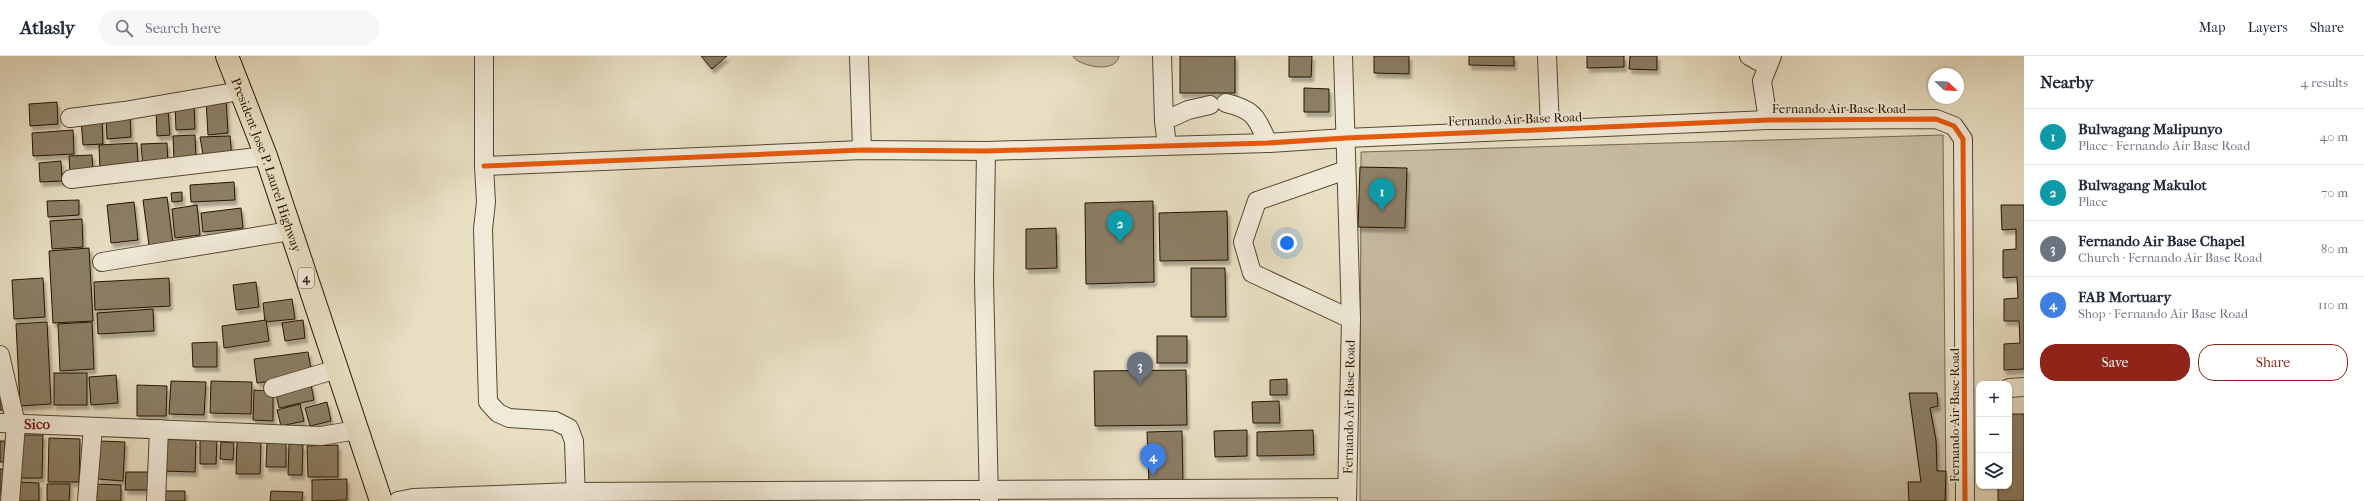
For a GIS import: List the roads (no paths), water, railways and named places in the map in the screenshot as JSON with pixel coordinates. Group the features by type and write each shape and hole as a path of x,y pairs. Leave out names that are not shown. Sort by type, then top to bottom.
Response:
{"highway":[{"name":"President Jose P. Laurel Highway","path":"227,56 266,156 381,501"}],"street":[{"path":"484,56 484,166 488,402 498,413 509,418 555,421 569,428 574,441 576,496"},
{"path":"859,56 862,150"},
{"path":"1162,56 1164,121 1167,145"},
{"path":"484,166 862,150 986,151 1268,143 1346,138 1343,56"},
{"path":"1547,56 1550,129"},
{"path":"1748,56 1769,61 1762,81 1768,120"},
{"path":"70,118 124,112 240,91"},
{"path":"1164,121 1188,110 1218,104 1245,107 1257,119 1268,143"},
{"name":"Fernando Air Base Road","path":"398,501 413,498 576,496 1347,494 1351,319 1346,138 1768,120 1936,119 1954,126 1963,139 1972,388 1965,501"},
{"path":"986,151 984,280 989,495"},
{"path":"71,179 266,156"},
{"path":"1346,170 1257,201 1243,242 1252,273 1351,319"},
{"path":"102,262 290,231"},
{"path":"0,355 8,423 10,501"},
{"path":"273,388 337,369"},
{"path":"2012,388 2024,387"},
{"path":"8,423 321,436 357,430"},
{"path":"88,501 93,427"},
{"path":"156,501 159,429"}],"place":[{"name":"Bulwagang Malipunyo","path":"1382,211"},
{"name":"Bulwagang Makulot","path":"1120,243"},
{"name":"Fernando Air Base Chapel","path":"1140,385"},
{"name":"FAB Mortuary","path":"1153,476"}],"district":[{"name":"Sico","path":"37,424"}]}
